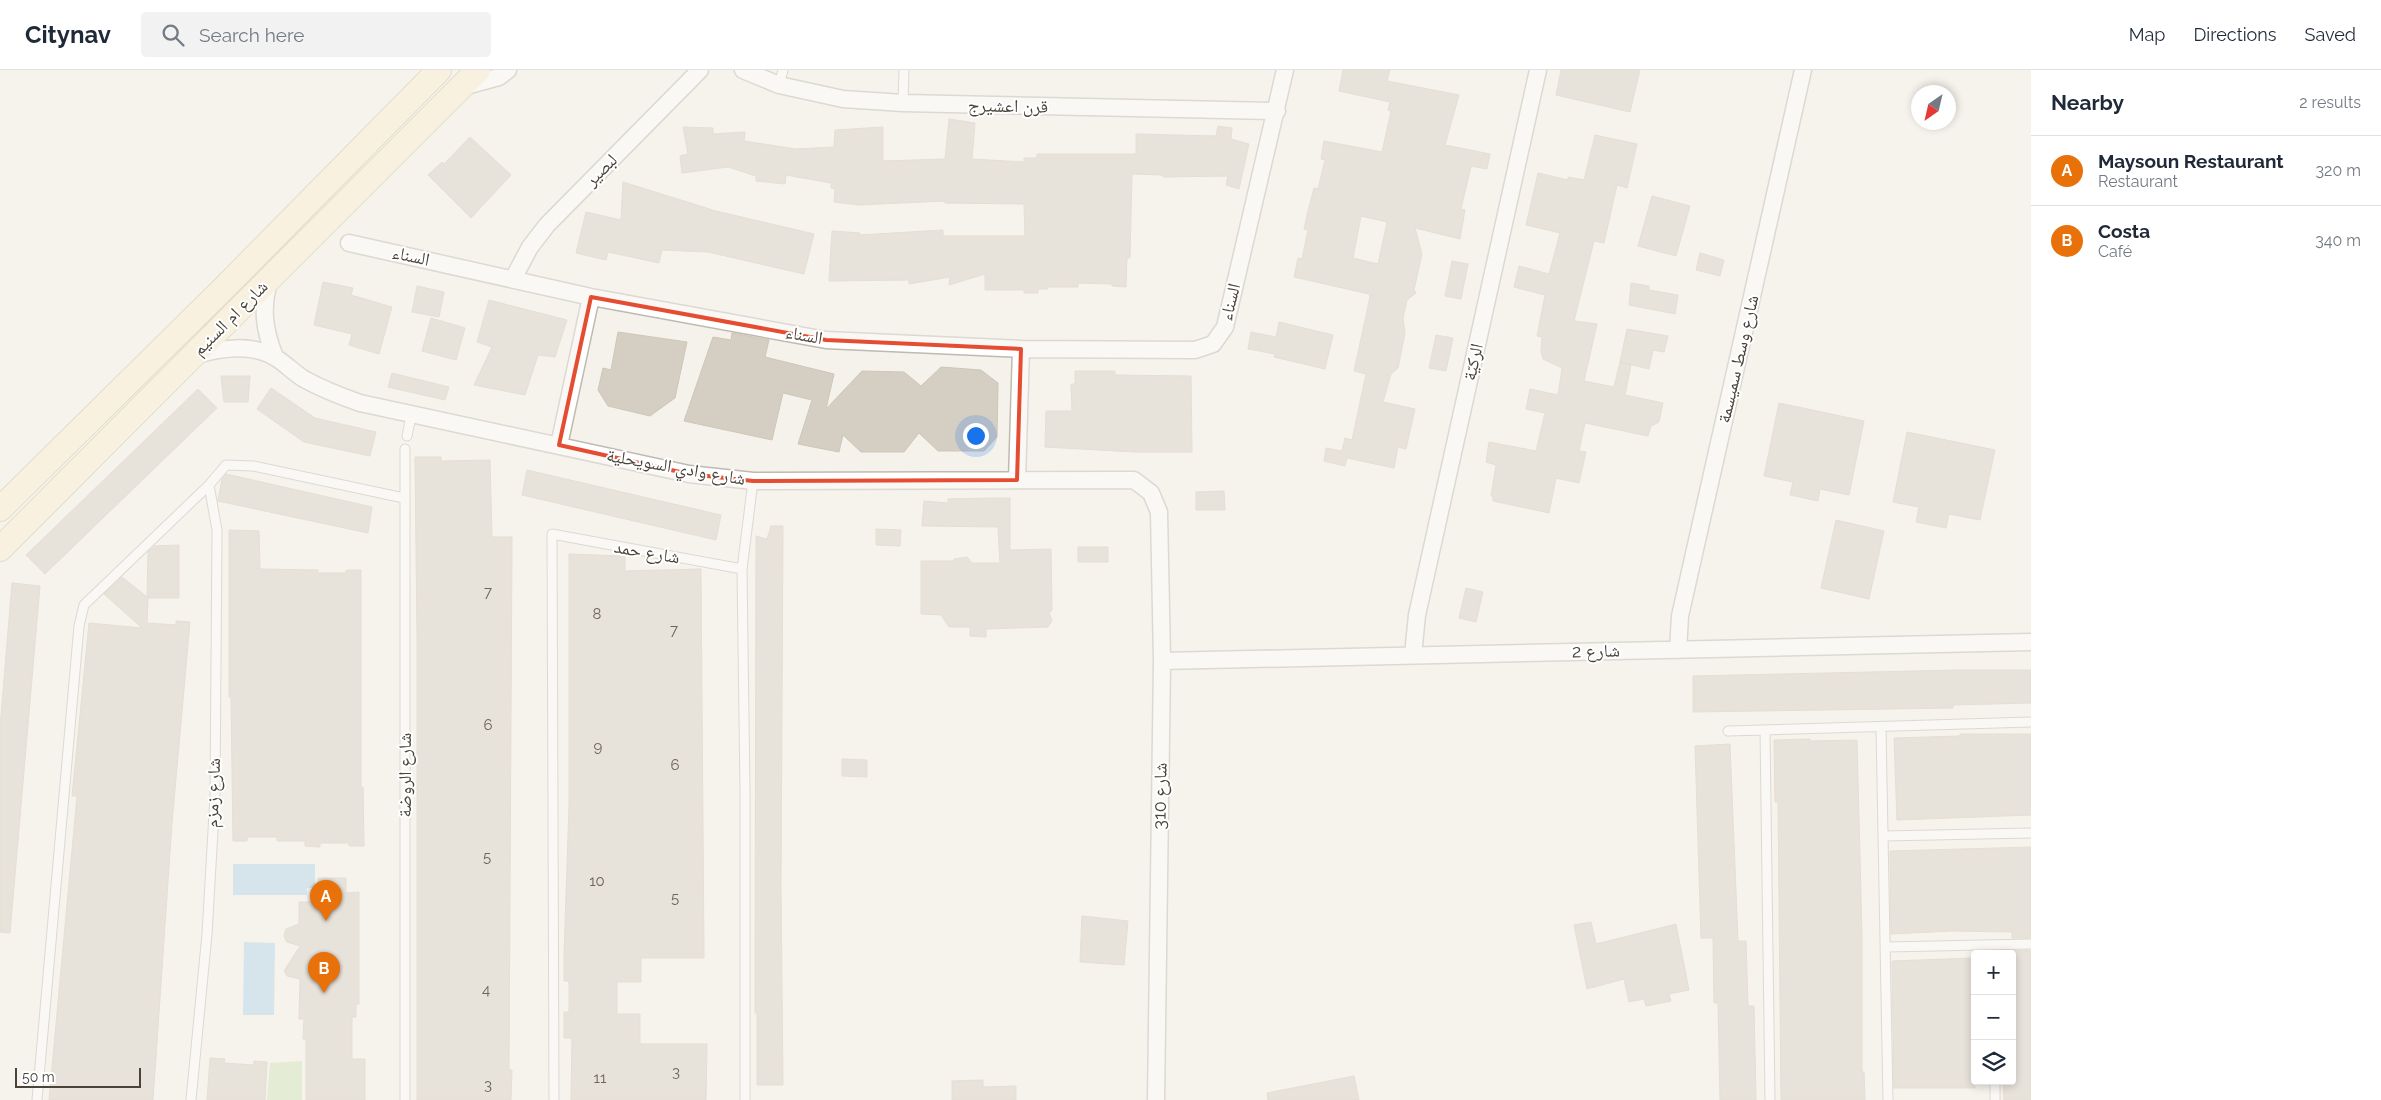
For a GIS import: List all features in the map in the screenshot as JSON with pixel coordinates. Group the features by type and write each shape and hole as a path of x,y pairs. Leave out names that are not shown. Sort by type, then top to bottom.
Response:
{"main road":[{"name":"شارع ام السنيم","path":"0,509 230,282 439,70"},
{"name":"شارع ام السنيم","path":"0,549 478,70"}],"street":[{"name":"شارع ام السنيم","path":"460,88 499,77 508,70"},
{"name":"لبصير","path":"513,279 530,247 547,224 700,70"},
{"name":"قرن اعشيرج","path":"743,70 781,77 843,99 902,103 1277,111"},
{"name":"السناء","path":"349,243 590,297 826,340 1021,349 1195,350 1213,344 1225,327 1277,111 1285,70"},
{"name":"الركيّة","path":"1412,656 1417,615 1538,70"},
{"name":"شارع وسط سميسمة","path":"1678,650 1680,616 1803,70"},
{"path":"271,276 265,296 264,316 267,337 275,356"},
{"path":"559,445 590,297"},
{"name":"شارع وادي السويحلية","path":"192,356 212,350 233,348 254,350 275,356 302,378 328,392 360,403 411,416 559,445 689,474 753,481 837,483 1134,480 1151,493"},
{"path":"1018,480 1021,349"},
{"name":"شارع 310","path":"1151,493 1159,512 1162,661 1156,1100"},
{"name":"شارع 2","path":"1162,661 2031,642"}],"lane":[{"path":"902,103 904,70"},
{"path":"407,436 411,416"},
{"name":"شارع الروضة","path":"405,449 405,1100"},
{"path":"37,1100 79,626 84,605 209,486 226,465 252,466 404,498"},
{"path":"745,1100 745,790 742,569 753,481"},
{"name":"شارع زمزم","path":"191,1100 206,934 215,796 217,530 209,486"},
{"name":"شارع حمد","path":"554,1100 552,534 742,569"},
{"path":"1728,731 1881,728 2031,722"},
{"path":"1881,728 1888,1100"},
{"path":"1765,730 1770,1100"},
{"path":"1883,836 2031,833"},
{"path":"1886,947 1992,950 2031,944"},
{"path":"1995,1085 1995,1100"}],"highlighted area":[{"path":"591,297 826,340 1021,349 1017,480 753,481 689,474 559,445"}],"green space":[{"path":"302,1061 302,1100 267,1100 270,1063"}],"water":[{"path":"233,864 315,864 315,888 307,888 307,895 233,895"},
{"path":"244,942 275,943 274,1015 243,1015"}],"building":[{"path":"1343,70 1390,70 1387,81 1459,95 1445,145 1490,154 1487,169 1471,166 1461,209 1465,210 1460,239 1415,228 1422,254 1414,290 1416,293 1407,300 1403,318 1405,333 1398,368 1391,374 1383,402 1415,409 1406,449 1398,447 1394,468 1347,458 1345,466 1324,461 1326,448 1342,451 1345,438 1352,440 1366,374 1354,371 1370,297 1369,294 1294,277 1298,258 1302,259 1308,230 1304,229 1314,188 1318,189 1325,160 1321,159 1324,141 1382,152 1391,111 1388,110 1390,102 1339,91","holes":["1361,216 1387,222 1378,264 1353,258"]},
{"path":"1561,70 1640,70 1630,112 1556,95"},
{"path":"949,119 975,123 972,159 1024,162 1024,158 1037,158 1037,154 1136,154 1136,134 1216,136 1218,126 1232,128 1231,139 1249,144 1239,189 1226,185 1228,176 1163,177 1163,175 1132,174 1130,258 1127,258 1126,287 1112,286 1112,284 1078,283 1078,287 1038,289 1038,293 1024,293 1024,290 985,290 985,274 949,285 950,277 909,284 909,280 829,281 832,231 860,233 860,235 943,230 943,236 1025,236 1024,204 945,203 945,201 859,205 834,202 835,189 831,188 831,183 786,175 785,184 756,181 756,176 728,167 682,173 680,156 688,154 683,127 713,128 713,134 745,132 744,141 796,149 834,147 835,130 883,127 883,161 945,159"},
{"path":"1595,135 1637,144 1627,188 1617,185 1604,243 1594,241 1574,321 1597,324 1584,381 1614,387 1620,362 1631,365 1625,395 1663,403 1659,422 1651,426 1648,436 1585,423 1579,451 1586,452 1579,483 1556,478 1549,513 1493,501 1491,496 1496,465 1486,462 1489,442 1536,451 1545,413 1526,409 1530,389 1558,395 1562,368 1543,359 1541,351 1542,337 1537,336 1545,295 1514,287 1519,266 1549,274 1560,233 1526,225 1538,173 1568,180 1568,177 1584,180"},
{"path":"470,137 511,175 471,218 428,175 442,162 444,164"},
{"path":"623,182 716,211 814,234 804,274 708,252 662,250 659,263 608,252 606,260 576,253 586,212 621,220"},
{"path":"1652,196 1690,206 1676,256 1638,246"},
{"path":"1700,253 1724,260 1720,276 1696,270"},
{"path":"1452,261 1468,264 1461,299 1445,296"},
{"path":"323,282 353,288 351,295 392,307 379,354 349,345 352,334 314,325"},
{"path":"1631,283 1649,286 1649,290 1678,295 1675,314 1629,305"},
{"path":"417,286 444,292 439,317 412,312"},
{"path":"489,300 567,320 555,357 538,355 525,395 474,385 492,347 477,342"},
{"path":"431,318 465,328 456,360 422,351"},
{"path":"1279,322 1333,335 1325,369 1274,357 1275,354 1248,349 1251,332 1276,337"},
{"path":"1627,329 1668,336 1664,352 1653,350 1649,369 1620,362"},
{"path":"618,332 687,342 675,398 650,416 608,406 598,390 603,368 611,370"},
{"path":"732,333 769,340 765,357 834,374 826,409 862,371 904,372 921,386 941,367 981,370 998,383 997,437 984,451 938,451 919,433 904,452 861,452 843,435 839,452 798,444 812,400 783,393 772,440 684,421 713,337 731,340"},
{"path":"1436,335 1453,338 1446,371 1429,368"},
{"path":"1075,371 1115,371 1115,375 1191,376 1192,452 1135,452 1045,447 1046,411 1072,411 1071,384 1075,384"},
{"path":"392,373 449,387 445,400 388,387"},
{"path":"221,376 250,376 248,402 224,402"},
{"path":"271,388 315,418 376,432 370,456 304,442 257,409"},
{"path":"198,389 217,408 45,574 26,555"},
{"path":"1779,403 1864,421 1849,495 1820,489 1818,501 1790,495 1793,482 1764,476"},
{"path":"1907,432 1995,450 1980,520 1949,514 1946,528 1916,522 1919,507 1893,502"},
{"path":"415,457 441,457 441,461 490,460 492,537 512,537 509,1070 512,1070 511,1100 417,1100"},
{"path":"527,470 721,515 716,540 522,495"},
{"path":"226,474 372,507 368,533 218,501 222,479"},
{"path":"1224,491 1225,510 1196,510 1196,492"},
{"path":"1010,498 1010,550 1051,549 1052,610 1049,613 1052,620 1048,627 986,629 986,637 970,636 970,627 949,627 941,615 921,614 921,561 954,561 954,559 967,557 972,563 1000,563 998,527 922,526 924,501 948,503 948,499"},
{"path":"1836,520 1884,531 1869,599 1821,588"},
{"path":"771,526 783,526 781,887 783,1085 757,1085 757,1013 755,1013 756,536 767,539"},
{"path":"876,529 901,530 900,546 876,545"},
{"path":"229,530 259,531 260,569 318,570 318,573 346,573 346,570 361,570 361,787 363,787 364,846 349,846 349,843 320,843 320,847 305,846 305,841 277,841 277,837 247,837 247,841 233,841 231,697 229,697"},
{"path":"179,545 179,598 148,598 147,623 176,625 176,621 190,622 172,823 153,1100 49,1100 77,796 72,796 89,623 142,628 104,594 122,577 147,597 148,552 155,546"},
{"path":"1078,547 1108,547 1108,562 1078,562"},
{"path":"569,554 625,556 625,571 701,569 704,958 641,958 641,982 617,982 617,1014 640,1014 640,1044 707,1044 706,1100 571,1100 572,1038 564,1038 564,1012 569,1012 569,981 564,981 564,955 569,806"},
{"path":"12,583 40,586 10,933 0,932 0,728"},
{"path":"1466,588 1483,592 1476,622 1459,618"},
{"path":"2031,670 2031,703 1953,705 1953,708 1693,712 1693,676"},
{"path":"1960,734 2031,734 2031,815 1897,820 1894,738 1960,736"},
{"path":"1810,739 1810,741 1857,740 1862,936 1862,1072 1864,1072 1865,1100 1781,1100 1778,802 1775,802 1774,740"},
{"path":"1730,744 1738,941 1746,941 1748,1006 1754,1006 1756,1100 1720,1100 1718,1003 1714,1003 1713,938 1701,938 1695,746"},
{"path":"842,759 867,760 867,777 842,776"},
{"path":"2031,847 2031,938 2012,938 2012,932 1952,931 1891,934 1890,851"},
{"path":"318,878 346,878 346,893 359,892 359,1004 356,1004 356,1017 352,1017 352,1059 365,1059 365,1100 306,1100 306,1039 303,1039 304,1019 299,1019 300,979 287,976 284,971 300,946 287,942 284,936 286,929 299,924 299,902 312,902 311,892 318,892"},
{"path":"1082,916 1128,921 1124,965 1080,962"},
{"path":"1591,922 1596,944 1676,924 1689,990 1669,994 1671,1001 1646,1006 1644,999 1629,1002 1624,979 1587,989 1574,925"},
{"path":"2031,950 2031,1100 2004,1100 2003,1085 2016,1085 2016,951"},
{"path":"1971,958 1971,1085 1975,1085 1975,1088 1894,1088 1892,961"},
{"path":"210,1058 225,1059 224,1063 254,1065 254,1061 267,1062 265,1100 207,1100"},
{"path":"1354,1076 1359,1100 1268,1100 1267,1093"},
{"path":"983,1080 983,1087 1016,1086 1016,1100 952,1100 952,1081"}],"place":[{"name":"Maysoun Restaurant","path":"326,921"},
{"name":"Costa","path":"324,993"}]}
